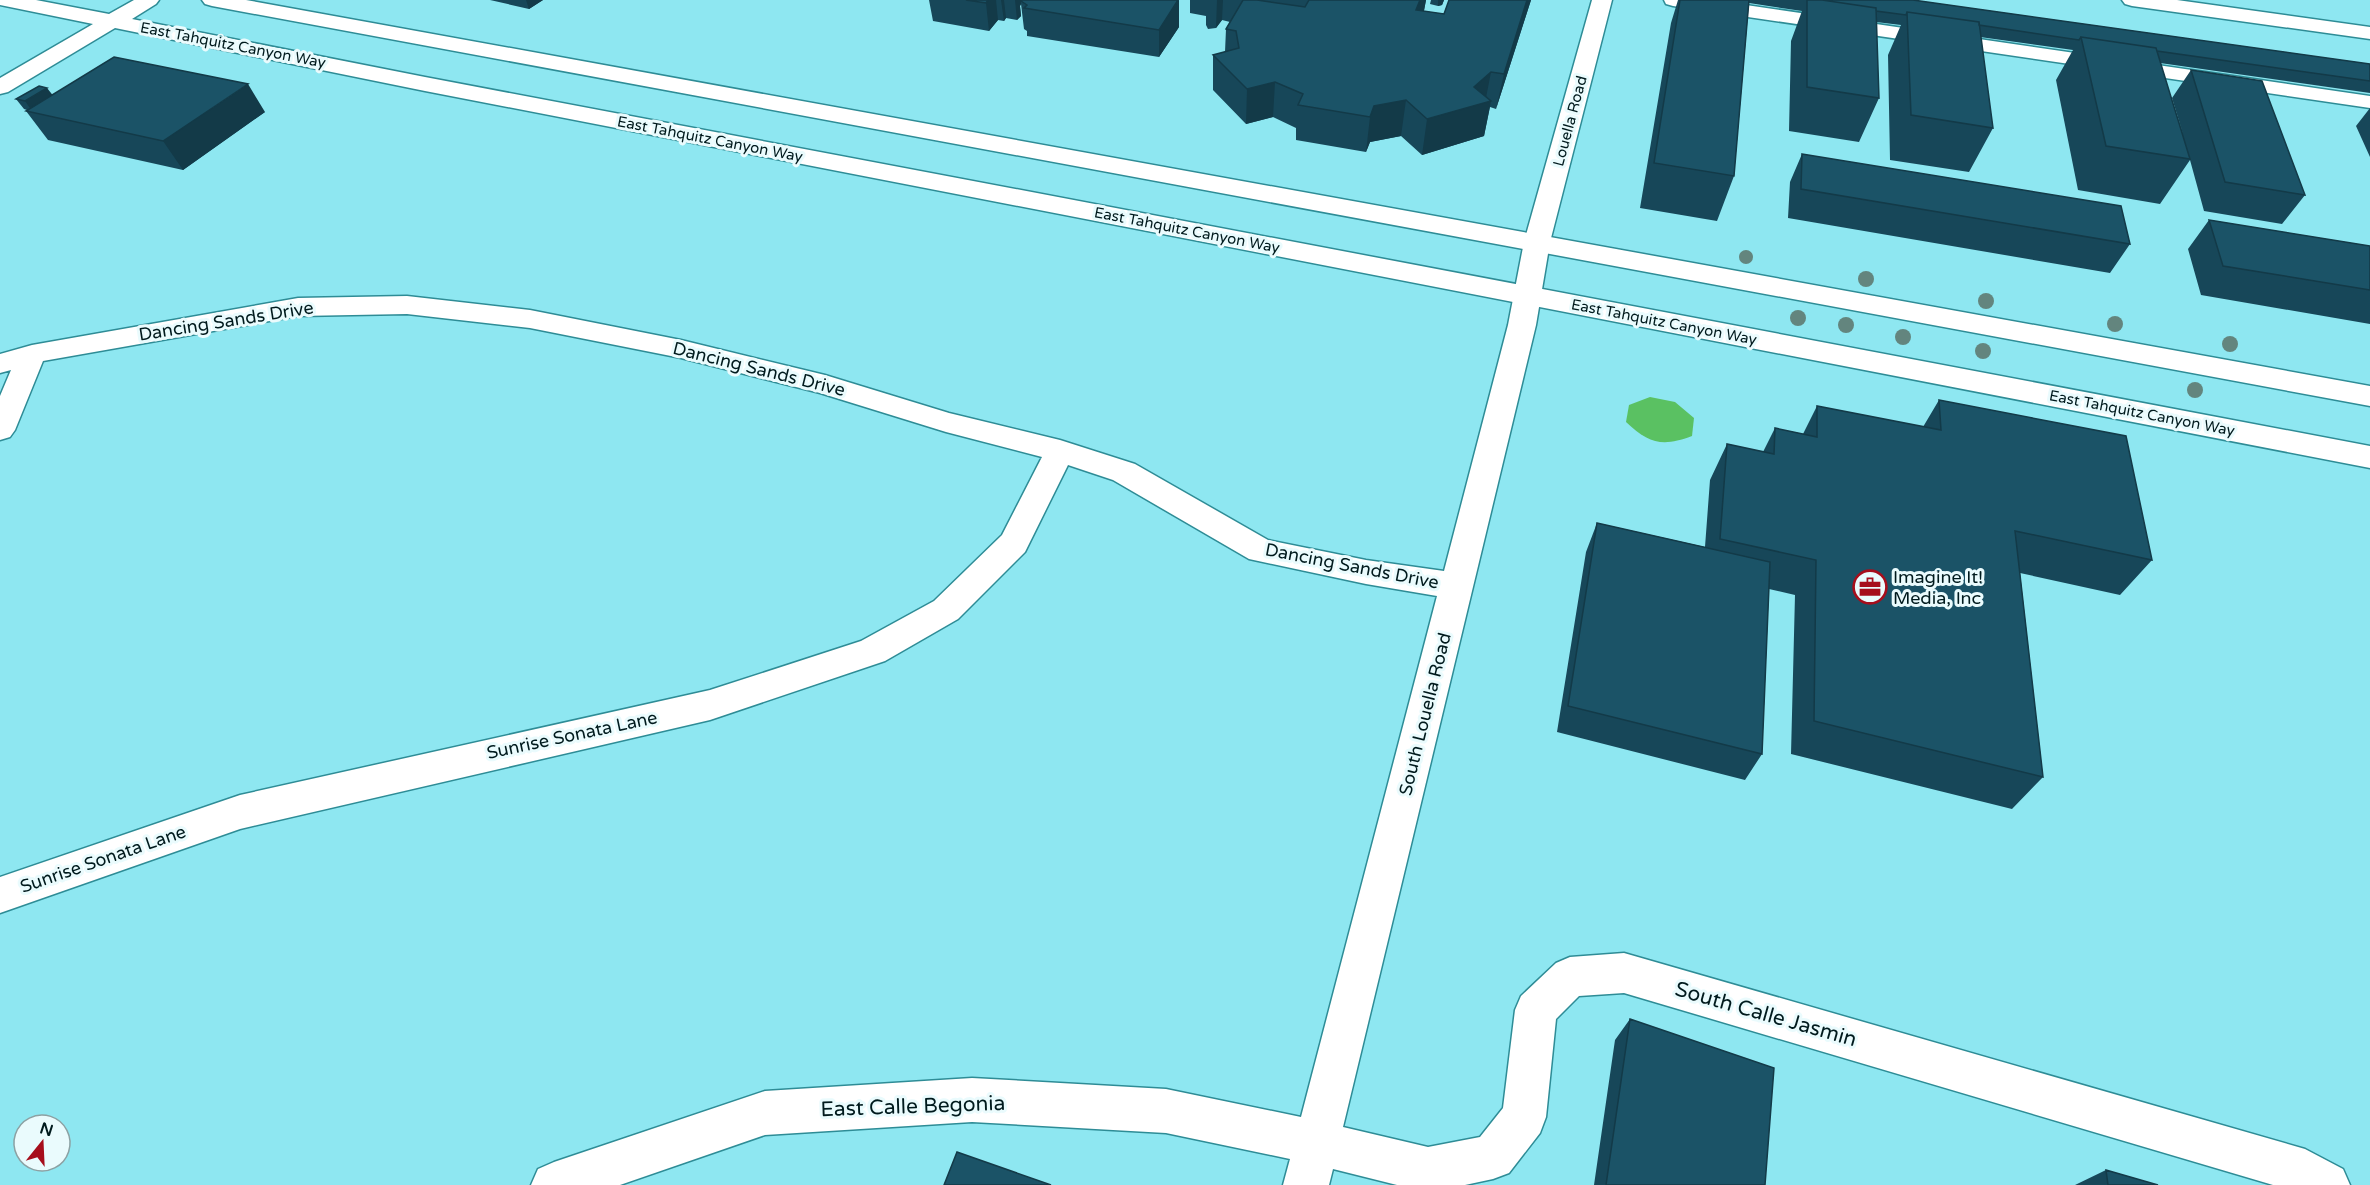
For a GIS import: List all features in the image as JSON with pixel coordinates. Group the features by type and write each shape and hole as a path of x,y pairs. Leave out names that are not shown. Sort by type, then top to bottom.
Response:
{"street":[{"name":"East Tahquitz Canyon Way","path":"5,0 425,84 2370,457"},
{"path":"0,87 149,0"},
{"path":"212,0 2370,396"},
{"name":"Louella Road","path":"1537,242 1602,0"},
{"path":"2132,0 2370,33"},
{"name":"South Louella Road","path":"1306,1185 1457,586 1527,296 1537,242"},
{"name":"Dancing Sands Drive","path":"0,364 32,354 298,307 407,305 530,320 681,349 825,385 946,422 1060,451 1124,472 1260,550 1366,572 1457,586"},
{"path":"0,430 32,354"},
{"name":"Sunrise Sonata Lane","path":"0,895 240,812 710,705 873,651 946,610 1014,543 1060,451"},
{"name":"South Calle Jasmin","path":"1317,1143 1428,1170 1493,1157 1524,1117 1536,1010 1570,977 1624,973 2294,1168 2327,1185"},
{"name":"East Calle Begonia","path":"554,1185 765,1113 972,1100 1166,1111 1317,1143"}],"lane":[{"path":"1673,0 2370,102"}],"shaded area":[{"path":"1650,397 1675,402 1694,418 1692,436 1673,442 1657,441 1642,435 1626,422 1629,405"}],"building":[{"path":"966,0 988,0 986,3"},
{"path":"1022,0 1178,0 1159,30 1024,8 1027,5"},
{"path":"1243,0 1305,7 1309,0 1420,0 1416,10 1444,14 1449,0 1527,0 1504,74 1491,72 1474,87 1491,101 1427,119 1406,100 1374,106 1370,117 1298,105 1303,94 1275,82 1247,89 1213,55 1239,48 1236,31 1226,29"},
{"path":"1680,0 1749,0 1734,176 1654,163"},
{"path":"1807,0 1876,8 1879,98 1807,87"},
{"path":"1822,0 1913,0 2370,64 2370,81 2157,51 2156,48 2081,37 2079,40 1979,25 1979,22 1907,12 1906,15 1876,11 1876,8"},
{"path":"1907,12 1979,22 1993,128 1911,115"},
{"path":"2081,37 2156,48 2190,159 2106,146"},
{"path":"114,57 248,84 163,141 26,111"},
{"path":"2191,70 2262,81 2305,195 2225,182"},
{"path":"39,86 47,88 25,101 16,99"},
{"path":"1802,154 2121,206 2130,244 1801,189"},
{"path":"2209,220 2370,246 2370,290 2223,266"},
{"path":"1939,400 2126,436 2152,560 2015,531 2043,777 1814,721 1816,560 1720,539 1727,444 1774,454 1775,428 1817,437 1817,406 1941,430"},
{"path":"1597,523 1770,562 1762,754 1568,706"},
{"path":"1630,1019 1774,1068 1765,1185 1606,1185"},
{"path":"957,1152 1051,1185 944,1185"},
{"path":"2106,1170 2158,1185 2108,1185"}],"place":[{"name":"Imagine It! Media, Inc","path":"1870,587"}]}
